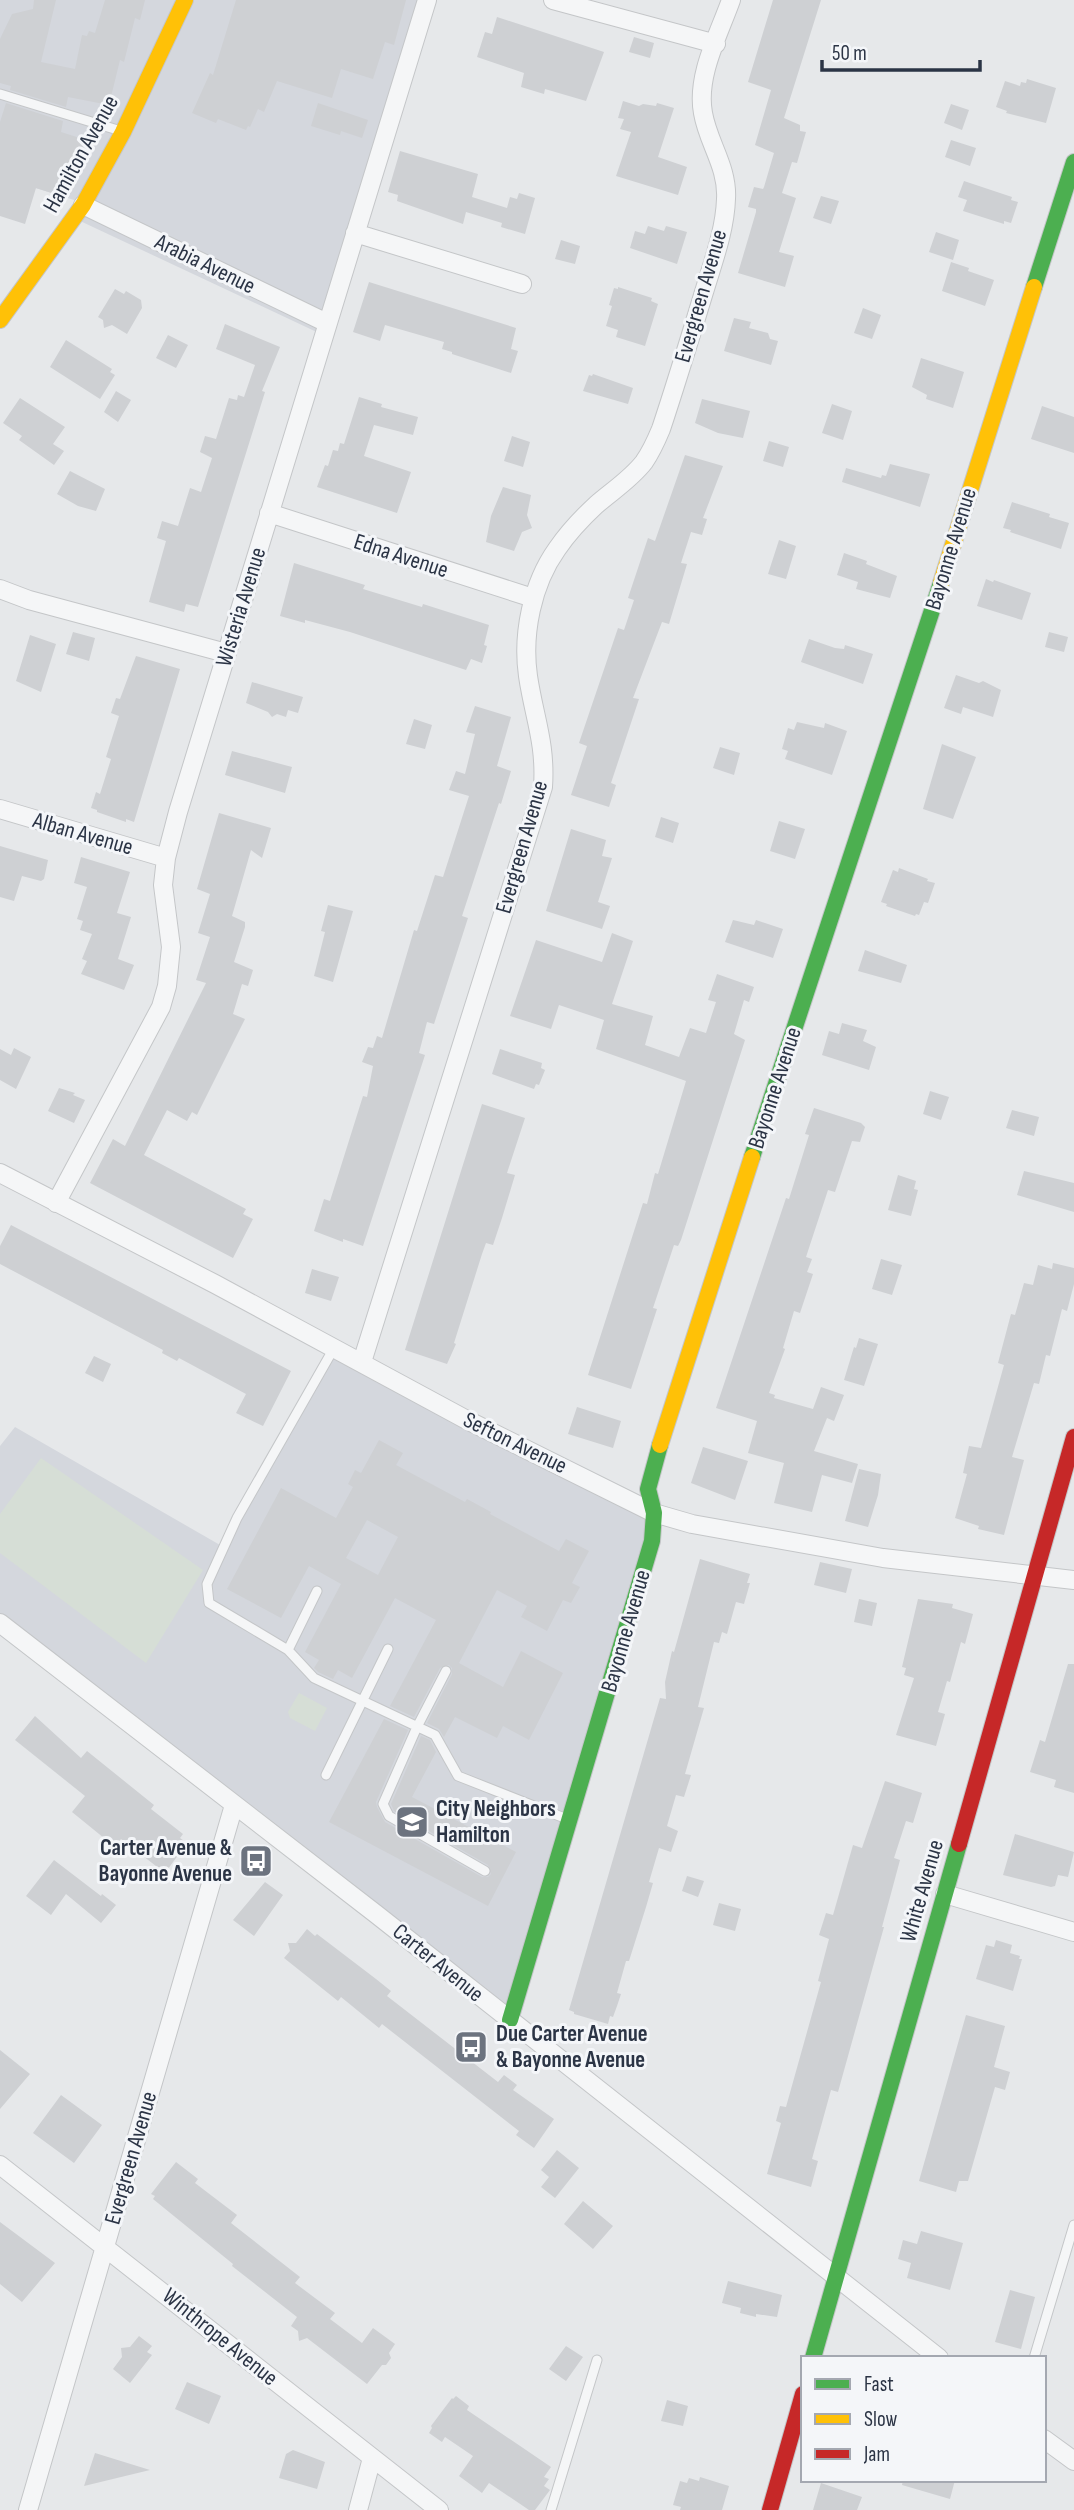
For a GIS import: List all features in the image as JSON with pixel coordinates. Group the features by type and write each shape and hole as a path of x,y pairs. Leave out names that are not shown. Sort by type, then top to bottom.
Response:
{"street":[{"name":"Hamilton Avenue","path":"0,320 83,205 123,132 185,0"},
{"name":"Wisteria Avenue","path":"56,1203 160,1007 167,986 171,947 163,885 166,858 177,812 427,0"},
{"path":"553,0 589,4 716,44"},
{"name":"Evergreen Avenue","path":"362,1362 543,786 545,763 542,741 527,674 533,598 556,549 597,505 644,462 661,429 718,243 726,201 726,183 702,112 704,82 731,0"},
{"name":"Bayonne Avenue","path":"510,2020 653,1541 654,1513 648,1489 651,1472 760,1132 956,542 970,487 1074,162"},
{"name":"Arabia Avenue","path":"83,205 327,323"},
{"path":"355,233 522,285"},
{"name":"Edna Avenue","path":"269,513 533,598"},
{"path":"0,589 29,600 226,653"},
{"name":"Alban Avenue","path":"0,809 166,858"},
{"name":"Sefton Avenue","path":"0,1173 362,1362 465,1419 654,1513 692,1524 883,1558 1074,1580"},
{"name":"White Avenue","path":"814,2356 1074,1437"},
{"name":"Carter Avenue","path":"0,1623 376,1914 936,2356"},
{"name":"Evergreen Avenue","path":"28,2510 234,1805"},
{"path":"945,1894 1074,1932"},
{"name":"Winthrope Avenue","path":"0,2165 439,2510"},
{"path":"770,2510 801,2401"},
{"path":"1046,2440 1074,2461"},
{"path":"358,2510 372,2458"}],"lane":[{"path":"0,94 123,132"},
{"path":"334,1348 237,1518 207,1584 209,1603 288,1650 314,1678 435,1735 458,1776 570,1820"},
{"path":"288,1650 317,1591"},
{"path":"326,1775 388,1650"},
{"path":"446,1671 417,1727 383,1804 389,1816 485,1871"},
{"path":"1035,2356 1074,2225"},
{"path":"551,2510 597,2360"}],"shaded area":[{"path":"0,0 427,0 323,335 78,220 87,204 0,177"},
{"name":"City Neighbors Hamilton","path":"334,1348 654,1513 510,2020 0,1623 0,1446 15,1427 220,1545"},
{"path":"41,1458 203,1570 146,1663 0,1553 0,1514"},
{"path":"299,1693 327,1708 315,1731 290,1718 288,1712"}],"building":[{"path":"34,0 56,0 41,62 75,69 82,35 87,36 89,31 95,33 105,0 145,0 140,20 135,18 124,62 120,60 109,105 68,97 66,107 10,90 11,86 0,83 0,39 12,14 33,9"},
{"path":"236,0 406,0 394,45 385,42 373,79 341,69 332,98 277,81 264,112 258,109 246,130 218,119 216,123 192,113 210,73 213,75"},
{"path":"773,0 821,0 784,118 800,125 800,131 806,132 797,163 792,162 782,193 796,198 779,252 794,256 785,287 738,273 756,212 756,209 748,207 754,187 763,189 774,153 755,145 771,90 748,82"},
{"path":"497,17 604,52 586,101 545,89 544,94 521,87 524,73 477,57 485,32 492,34"},
{"path":"634,37 654,43 650,58 629,52"},
{"path":"1027,79 1056,88 1046,123 1006,113 1007,111 996,107 1005,81 1020,86 1021,82 1026,83"},
{"path":"623,101 639,106 656,106 657,103 674,108 658,157 687,167 678,195 616,176 631,132 620,129 624,119 618,118"},
{"path":"6,103 63,121 61,132 86,140 58,195 36,188 25,224 0,216 0,122"},
{"path":"318,103 368,120 362,138 341,131 340,135 311,126"},
{"path":"951,104 969,110 962,130 944,123"},
{"path":"951,140 976,148 970,166 945,157"},
{"path":"400,151 478,174 472,197 507,208 510,197 517,199 519,193 535,198 525,234 501,227 502,223 466,212 463,224 397,201 398,195 388,192"},
{"path":"964,181 1012,197 1011,200 1018,202 1011,223 1004,221 1004,224 963,211 967,200 958,197"},
{"path":"821,196 839,201 831,224 813,218"},
{"path":"648,226 664,231 666,226 687,232 677,264 630,248 635,231 645,234"},
{"path":"936,232 959,240 953,260 929,252"},
{"path":"561,240 580,246 575,264 555,259"},
{"path":"951,262 994,280 985,306 942,291"},
{"path":"369,282 516,328 511,349 518,351 511,373 452,354 442,349 444,342 385,325 380,341 353,332"},
{"path":"614,288 652,298 651,301 658,304 645,346 616,337 618,330 606,326"},
{"path":"115,289 124,294 126,291 141,300 142,308 127,334 112,325 104,328 103,320 98,317"},
{"path":"863,308 881,315 872,339 854,333"},
{"path":"734,318 751,322 749,328 768,333 770,339 778,341 771,365 724,351"},
{"path":"225,324 280,347 262,391 265,392 198,607 186,604 184,612 149,602 166,541 157,538 162,521 178,526 190,488 201,492 212,458 200,452 205,436 216,439 229,398 237,400 238,395 244,397 255,365 216,349"},
{"path":"168,335 188,345 176,368 156,358"},
{"path":"66,340 112,369 110,372 115,375 100,399 50,367"},
{"path":"921,358 964,372 953,408 926,399 927,395 912,387"},
{"path":"589,375 633,388 628,404 583,391"},
{"path":"116,391 131,400 118,422 104,412"},
{"path":"359,397 382,404 381,407 418,417 413,435 374,425 364,456 411,472 397,513 317,487 333,450 338,451 340,443 344,444"},
{"path":"20,398 65,427 53,444 64,451 54,465 19,440 22,436 3,423"},
{"path":"702,399 750,411 743,438 718,433 695,423"},
{"path":"832,404 852,411 843,440 822,433"},
{"path":"1042,406 1074,417 1074,453 1031,439"},
{"path":"512,436 530,442 523,467 504,461"},
{"path":"769,441 789,447 783,467 763,461"},
{"path":"685,455 723,466 703,518 707,519 702,535 691,532 681,563 687,564 669,624 662,622 633,698 639,699 611,783 616,785 609,807 571,795 587,746 579,743 618,628 624,630 634,600 628,598 648,538 655,541"},
{"path":"890,464 930,474 920,507 842,482 846,468 881,478 882,475 886,476"},
{"path":"70,471 105,489 96,511 78,506 57,494"},
{"path":"503,487 531,495 527,515 532,528 522,532 514,551 486,542 491,516"},
{"path":"1012,502 1069,523 1061,549 1003,528"},
{"path":"779,540 796,546 786,579 768,574"},
{"path":"844,553 897,576 890,598 856,589 858,582 837,575"},
{"path":"294,563 365,585 363,589 489,625 482,663 471,659 466,670 350,632 280,616"},
{"path":"986,579 1031,593 1022,620 977,606"},
{"path":"73,632 95,638 89,661 66,654"},
{"path":"1049,632 1068,637 1064,652 1045,647"},
{"path":"30,635 56,644 41,692 16,681"},
{"path":"809,639 835,648 844,649 845,645 873,654 863,684 801,662"},
{"path":"136,656 180,669 134,822 126,819 126,822 91,808 96,792 100,794 111,759 106,757 119,716 111,713 116,698 120,699"},
{"path":"956,675 979,683 983,681 1001,690 993,717 963,707 961,714 944,708"},
{"path":"252,682 303,697 298,713 288,710 286,717 277,714 272,717 268,712 246,703"},
{"path":"475,706 511,717 497,766 511,771 462,916 468,918 434,1024 427,1022 419,1053 425,1055 363,1246 343,1239 343,1242 314,1231 324,1199 330,1201 363,1096 367,1097 373,1066 362,1062 368,1047 373,1048 377,1036 382,1038 414,930 417,931 435,875 443,877 469,796 449,790 456,771 465,774 475,734 466,732"},
{"path":"414,719 432,725 425,749 406,744"},
{"path":"797,722 824,728 825,723 847,731 832,775 785,759 788,751 782,749 788,728 794,730"},
{"path":"942,744 976,757 953,819 923,809"},
{"path":"720,747 740,753 734,775 713,768"},
{"path":"232,751 292,767 285,793 225,775"},
{"path":"219,813 271,828 262,858 251,850 232,916 245,922 234,962 253,970 248,986 242,984 233,1014 245,1019 197,1115 192,1112 187,1121 167,1110 144,1155 246,1209 243,1214 253,1219 233,1258 90,1183 113,1139 125,1146 206,983 196,980 210,937 198,933 210,894 197,889"},
{"path":"661,817 679,823 673,843 655,837"},
{"path":"779,821 805,829 795,859 770,851"},
{"path":"571,829 606,840 602,856 612,858 598,902 610,906 602,929 546,911"},
{"path":"0,846 48,860 44,879 41,881 22,876 14,901 0,897"},
{"path":"81,857 130,872 117,913 131,917 118,959 134,965 124,990 81,974 87,961 82,959 92,934 80,930 83,921 77,919 87,887 74,883"},
{"path":"899,868 935,883 928,903 924,902 919,915 915,916 881,902 893,870 898,872"},
{"path":"328,905 353,911 333,982 314,976 325,932 321,931"},
{"path":"733,920 754,925 756,920 783,929 773,958 725,942"},
{"path":"612,933 633,941 612,1004 653,1016 645,1045 679,1057 690,1028 706,1033 716,1002 708,1000 717,974 754,987 749,1002 744,1000 734,1034 745,1040 681,1240 678,1246 674,1245 653,1308 657,1309 631,1389 588,1375 643,1203 647,1204 655,1173 658,1174 686,1081 596,1049 604,1020 559,1005 551,1029 510,1016 536,940 602,962"},
{"path":"865,950 907,965 901,983 858,971"},
{"path":"842,1023 867,1030 863,1041 876,1047 869,1070 822,1055 829,1031 839,1034"},
{"path":"14,1048 31,1057 16,1089 0,1080 0,1049 11,1055"},
{"path":"500,1049 542,1063 541,1068 545,1070 539,1085 536,1084 534,1089 492,1074"},
{"path":"59,1088 75,1093 73,1095 85,1100 74,1123 48,1111"},
{"path":"930,1091 949,1097 941,1120 923,1114"},
{"path":"482,1104 525,1118 507,1173 515,1175 502,1218 493,1245 486,1243 454,1343 456,1344 447,1364 405,1350"},
{"path":"814,1108 861,1123 865,1127 860,1142 852,1141 835,1192 828,1190 806,1257 812,1259 807,1272 813,1274 800,1313 794,1311 783,1348 785,1349 769,1393 775,1395 774,1398 813,1409 821,1387 844,1395 834,1421 827,1418 814,1451 858,1464 852,1483 822,1475 812,1512 774,1503 784,1463 748,1453 757,1421 716,1408 786,1198 789,1199 809,1135 805,1134"},
{"path":"1012,1110 1039,1117 1034,1136 1006,1128"},
{"path":"1024,1171 1074,1183 1074,1212 1017,1195"},
{"path":"898,1175 916,1181 914,1189 918,1190 911,1216 888,1210"},
{"path":"11,1225 291,1371 263,1426 236,1413 246,1394 179,1358 177,1361 162,1353 163,1350 0,1264 0,1246"},
{"path":"881,1259 902,1265 892,1295 872,1289"},
{"path":"1053,1263 1074,1268 1074,1284 1067,1311 1062,1309 1050,1356 1046,1355 1039,1384 1034,1383 1012,1457 1024,1460 1004,1535 978,1529 979,1526 955,1518 967,1474 963,1473 969,1446 981,1448 1004,1365 998,1363 1011,1314 1015,1315 1024,1283 1033,1285 1038,1265 1052,1269"},
{"path":"312,1269 339,1277 331,1301 305,1293"},
{"path":"859,1338 878,1344 864,1386 844,1380"},
{"path":"94,1356 111,1364 103,1382 85,1373"},
{"path":"577,1407 621,1421 613,1448 568,1434"},
{"path":"379,1440 403,1453 396,1465 465,1502 467,1499 559,1551 566,1539 589,1551 572,1583 580,1587 571,1603 563,1600 547,1631 521,1617 527,1606 497,1590 459,1663 503,1687 521,1651 563,1673 529,1740 503,1726 497,1738 455,1717 444,1737 439,1729 427,1723 452,1674 449,1665 440,1668 414,1717 390,1706 436,1620 395,1598 352,1678 338,1670 333,1679 318,1672 314,1668 319,1660 305,1652 341,1584 309,1566 281,1618 227,1589 281,1488 336,1518 353,1487 348,1484 355,1470 361,1473","holes":["367,1520 398,1537 378,1575 346,1558"]},
{"path":"703,1447 748,1461 735,1500 691,1483"},
{"path":"859,1469 881,1474 868,1527 845,1521"},
{"path":"700,1559 750,1574 747,1583 750,1583 744,1604 736,1602 727,1634 722,1632 719,1643 714,1642 698,1707 704,1708 685,1774 691,1775 684,1797 676,1795 667,1826 678,1831 671,1852 659,1848 649,1882 653,1883 617,1993 621,1994 608,2024 569,2010 660,1698 666,1699 665,1682 672,1651 674,1652"},
{"path":"820,1562 852,1569 846,1593 814,1585"},
{"path":"859,1599 877,1603 872,1626 854,1622"},
{"path":"918,1599 953,1604 952,1608 973,1614 965,1644 961,1642 938,1712 945,1714 936,1746 896,1735 914,1678 904,1675 906,1668 902,1667"},
{"path":"1068,1664 1074,1664 1074,1793 1054,1787 1056,1780 1030,1772 1040,1740 1045,1742"},
{"path":"35,1716 81,1758 87,1751 154,1805 151,1809 183,1834 180,1838 187,1843 165,1873 121,1839 115,1847 72,1812 85,1796 15,1740"},
{"path":"384,1719 408,1730 376,1802 385,1822 482,1877 491,1874 488,1865 394,1811 391,1804 421,1736 430,1740 436,1752 412,1797 516,1852 488,1906 329,1822"},
{"path":"885,1781 922,1793 913,1823 906,1821 894,1858 900,1860 884,1927 838,2092 831,2090 812,2159 818,2161 811,2187 767,2174 781,2123 776,2121 780,2106 786,2107 821,1982 818,1981 829,1939 819,1935 826,1913 833,1915 853,1845 862,1848"},
{"path":"1015,1834 1074,1852 1068,1877 1058,1875 1055,1886 1051,1887 1003,1875"},
{"path":"54,1860 116,1905 101,1923 66,1894 51,1915 26,1896"},
{"path":"687,1876 704,1881 698,1897 682,1891"},
{"path":"265,1882 283,1895 254,1936 233,1920"},
{"path":"719,1903 741,1909 735,1931 713,1925"},
{"path":"307,1929 391,1991 387,1996 498,2082 504,2075 517,2085 513,2090 554,2119 534,2148 516,2135 519,2131 382,2024 379,2028 341,1997 338,2001 284,1958 290,1951 288,1943 296,1943"},
{"path":"996,1940 1012,1945 1010,1953 1022,1959 1013,1991 976,1979 986,1945 994,1947"},
{"path":"966,2015 1005,2026 994,2067 1010,2072 1005,2090 995,2087 968,2181 959,2181 956,2192 919,2181"},
{"path":"0,2050 30,2074 0,2109"},
{"path":"61,2095 102,2125 74,2163 33,2133"},
{"path":"557,2150 579,2168 555,2198 541,2187 549,2177 541,2170"},
{"path":"176,2162 198,2179 195,2183 237,2215 231,2223 300,2277 295,2283 335,2313 330,2319 362,2343 373,2328 395,2344 389,2353 391,2358 367,2384 307,2338 299,2341 298,2331 291,2326 297,2317 153,2199 155,2196 151,2194"},
{"path":"583,2201 613,2226 593,2249 564,2224"},
{"path":"0,2222 55,2263 22,2302 0,2284"},
{"path":"921,2231 963,2243 950,2290 907,2278 911,2263 898,2259 903,2240 917,2244"},
{"path":"728,2281 782,2295 777,2317 756,2314 756,2317 740,2313 741,2308 722,2303"},
{"path":"1010,2290 1035,2297 1021,2349 995,2342"},
{"path":"139,2336 152,2346 147,2352 152,2355 130,2383 113,2369 122,2357 121,2348 130,2347"},
{"path":"566,2346 583,2357 566,2381 549,2369"},
{"path":"187,2382 221,2396 209,2424 175,2409"},
{"path":"456,2396 469,2406 467,2410 551,2467 544,2477 549,2479 544,2486 550,2490 535,2510 529,2510 489,2483 482,2493 459,2476 473,2456 445,2437 442,2442 429,2433 431,2426"},
{"path":"667,2400 688,2406 683,2426 661,2421"},
{"path":"293,2450 325,2462 317,2489 279,2478 286,2454"},
{"path":"95,2453 150,2470 84,2486"},
{"path":"700,2477 729,2486 722,2510 680,2510 681,2507 673,2505 680,2481 687,2483 689,2478 699,2481"},
{"path":"903,2482 954,2482 950,2499 902,2485"},
{"path":"821,2483 862,2497 857,2510 813,2510"}],"traffic: fast":[{"path":"1034,287 1074,162"},
{"path":"752,1157 941,583"},
{"path":"510,2020 652,1541 654,1513 648,1489 660,1445"},
{"path":"814,2356 959,1844"}],"traffic: slow":[{"path":"0,320 83,205 123,132 185,0"},
{"path":"941,583 1034,287"},
{"path":"660,1445 752,1157"}],"traffic: jam":[{"path":"959,1844 1074,1437"},
{"path":"770,2510 801,2401"}],"place":[{"name":"City Neighbors Hamilton","path":"412,1822"},
{"name":"Carter Avenue & Bayonne Avenue","path":"256,1861"},
{"name":"Due Carter Avenue & Bayonne Avenue","path":"471,2047"}]}
